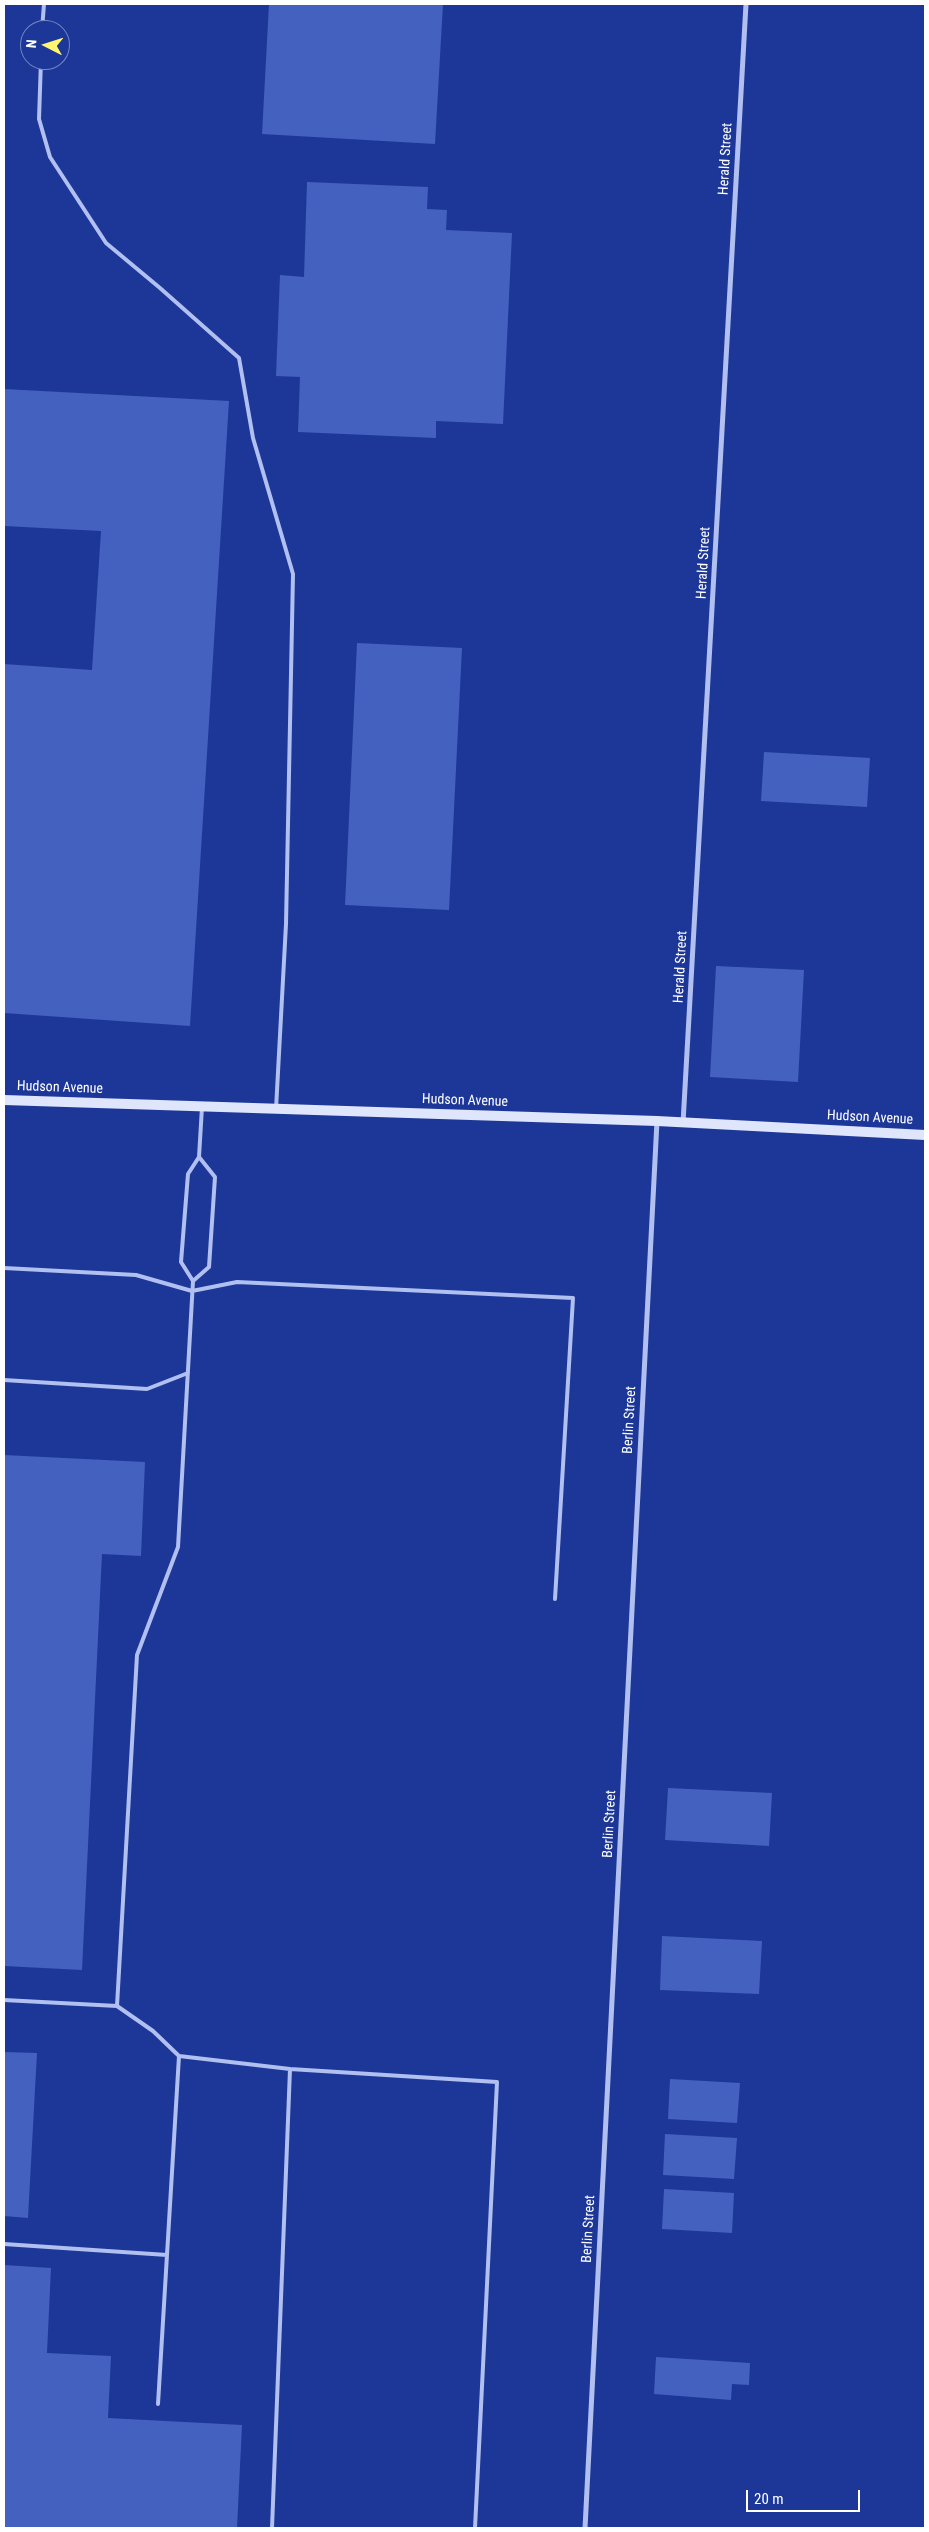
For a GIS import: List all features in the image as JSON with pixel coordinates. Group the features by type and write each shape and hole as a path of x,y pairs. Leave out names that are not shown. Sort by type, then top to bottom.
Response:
{"main road":[{"name":"Hudson Avenue","path":"4,1100 657,1121 925,1135"}],"street":[{"name":"Herald Street","path":"683,1123 746,4"},
{"name":"Berlin Street","path":"585,2528 657,1121"}],"lane":[{"path":"43,20 44,4"},
{"path":"41,70 39,119 50,157 106,244 160,288 239,358 253,438 293,574 285,930 276,1109"},
{"path":"117,2006 137,1655 178,1547 193,1281 181,1262 188,1174 199,1158 202,1106"},
{"path":"193,1281 209,1267 215,1177 199,1158"},
{"path":"4,1268 136,1275 192,1291 237,1282 573,1298 555,1599"},
{"path":"4,1380 147,1389 188,1373"},
{"path":"4,2000 117,2006 153,2031 179,2056 290,2069 498,2082 476,2528"},
{"path":"158,2404 179,2056"},
{"path":"272,2528 290,2069"},
{"path":"4,2244 166,2255"}],"building":[{"path":"269,4 443,4 435,144 262,134"},
{"path":"307,182 428,187 427,209 447,210 446,230 512,233 503,424 436,421 436,438 298,432 300,377 276,376 280,275 304,277"},
{"path":"4,389 229,401 190,1026 4,1013 4,664 92,670 101,531 4,526"},
{"path":"357,643 462,648 449,910 345,905"},
{"path":"764,752 870,758 867,807 761,801"},
{"path":"716,966 804,970 798,1082 710,1077"},
{"path":"4,1455 145,1462 141,1556 102,1554 82,1970 4,1966"},
{"path":"668,1788 772,1793 769,1846 665,1840"},
{"path":"662,1936 762,1941 759,1994 660,1990"},
{"path":"4,2052 37,2053 28,2218 4,2216"},
{"path":"670,2079 740,2083 737,2123 668,2119"},
{"path":"665,2134 737,2138 734,2179 663,2175"},
{"path":"664,2189 734,2193 732,2233 662,2229"},
{"path":"4,2265 51,2268 47,2353 111,2356 108,2418 242,2425 237,2528 4,2528"},
{"path":"656,2357 750,2363 749,2385 732,2384 731,2400 654,2394"}]}
